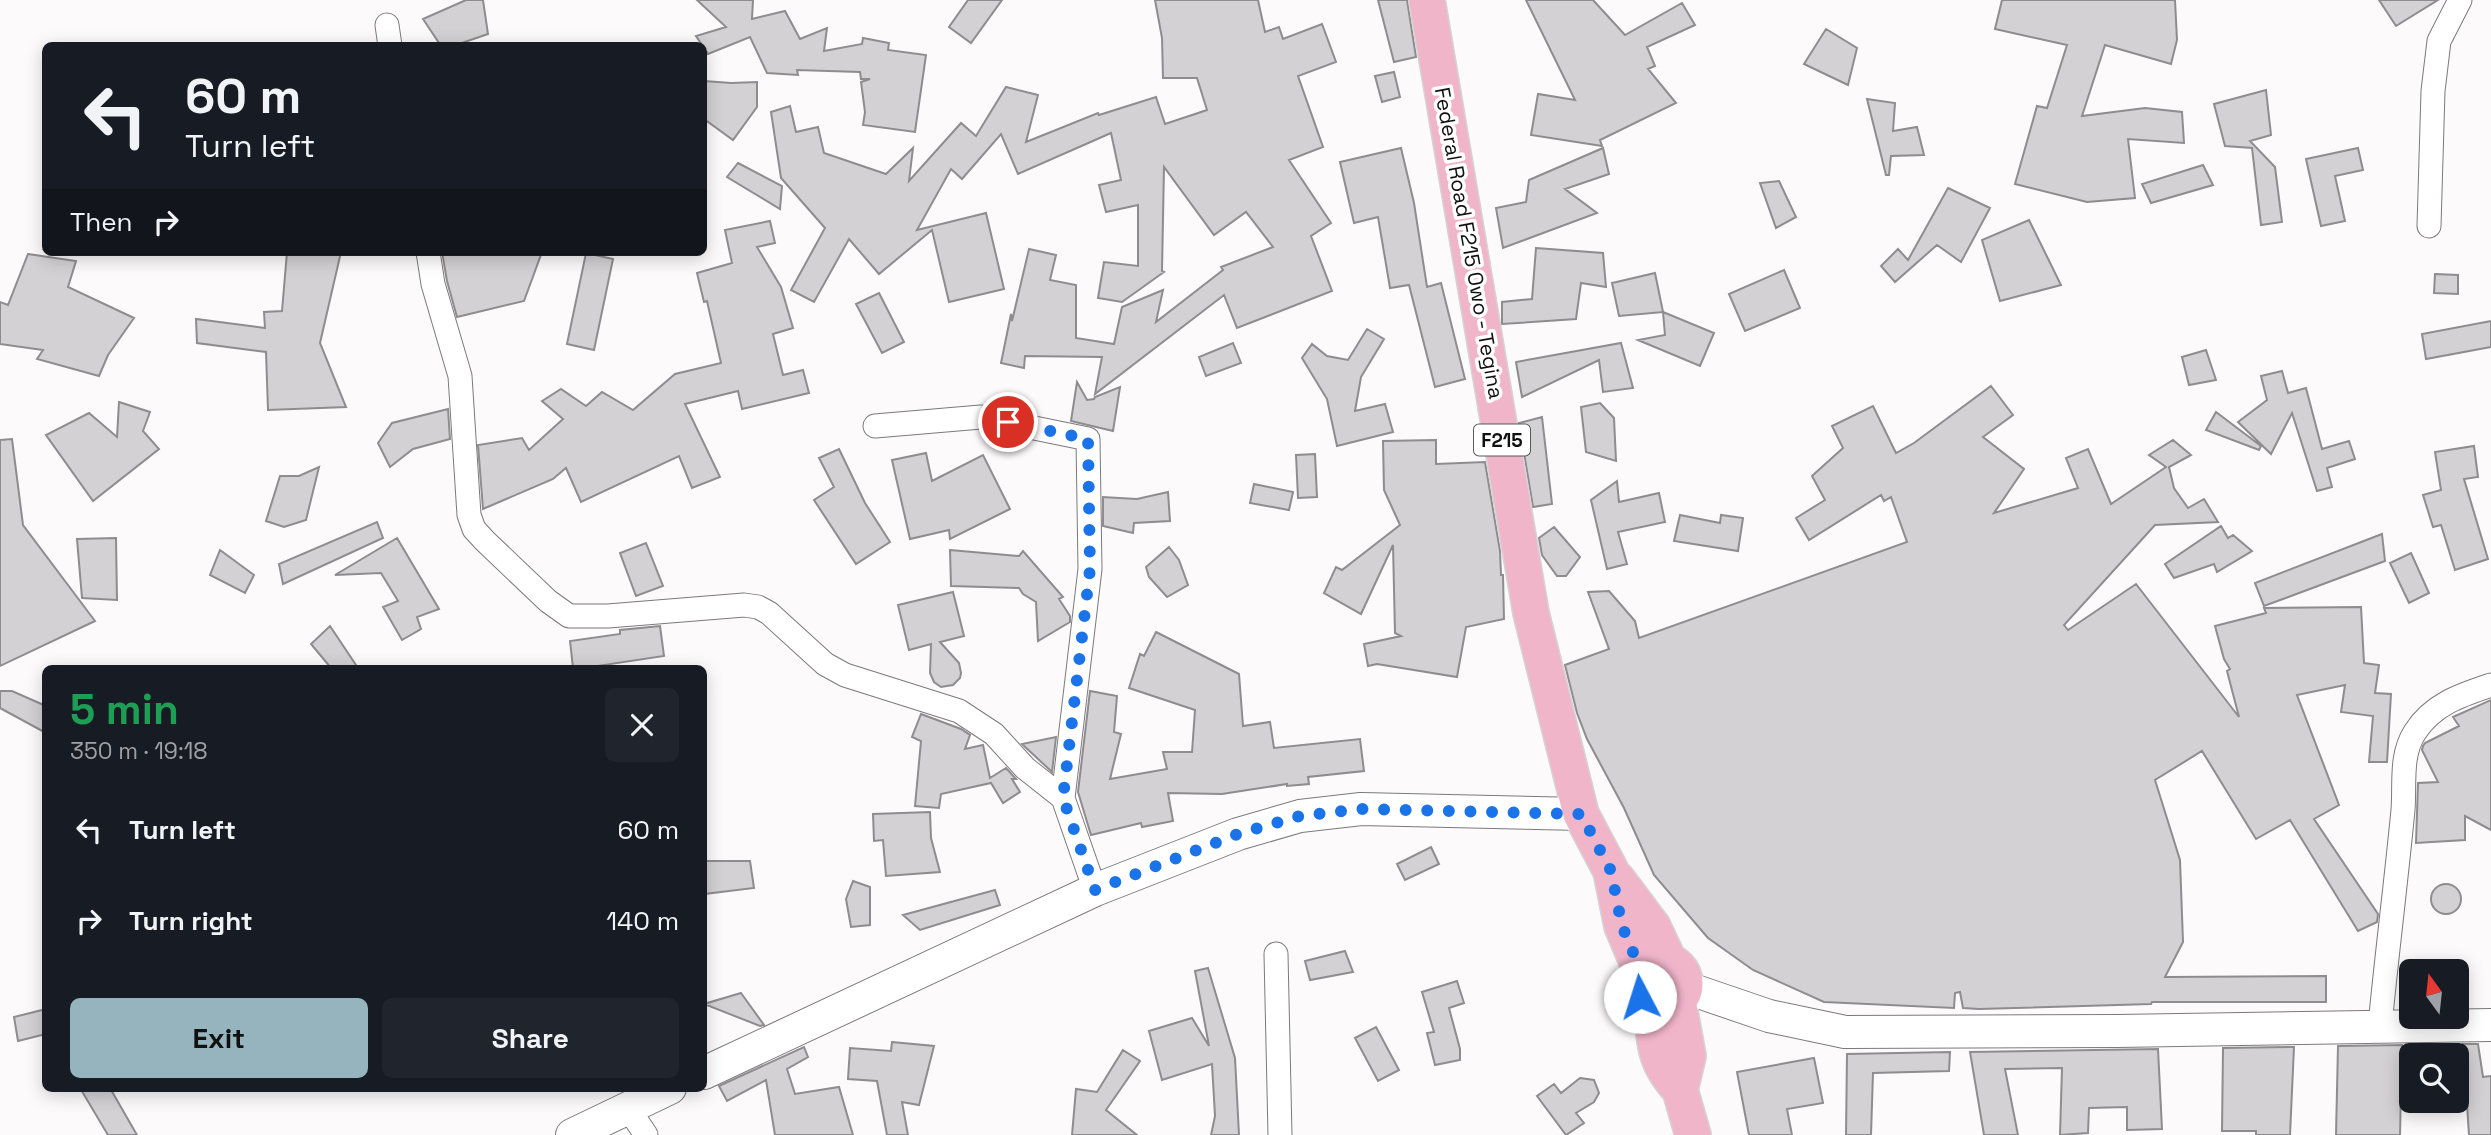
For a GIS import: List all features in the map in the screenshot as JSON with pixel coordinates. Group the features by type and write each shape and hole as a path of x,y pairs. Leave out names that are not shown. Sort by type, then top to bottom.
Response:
{"main road":[{"name":"Federal Road F215 Owo - Tegina","path":"1427,0 1531,613 1581,814 1611,871 1622,926 1665,985"},
{"path":"707,1072 1095,890 1238,834 1300,816 1361,809 1581,814"},
{"path":"1665,985 1769,1016 1845,1032 2491,1025"},
{"name":"F215","path":"1665,985 1657,1059 1666,1075 1680,1090 1693,1135"},
{"path":"572,1135 662,1092"}],"street":[{"path":"2429,226 2433,91 2439,41 2460,0"},
{"path":"429,256 433,284 460,376 469,515 474,529 548,601 569,616 608,616 744,605 758,607 769,612 825,664 845,676 959,711 994,734 1025,768 1063,798"},
{"path":"875,426 981,417 1088,439 1090,569 1063,798 1095,890"},
{"path":"2380,1025 2407,747 2427,715 2461,695 2491,685"},
{"path":"1276,954 1280,1135"},
{"path":"628,1108 646,1135"}],"building":[{"path":"466,0 483,0 488,34 465,42 438,42 423,19"},
{"path":"697,0 753,0 752,19 785,11 800,39 827,28 824,51 862,44 863,38 889,43 888,50 926,55 915,132 863,125 865,112 861,82 870,79 861,79 860,72 797,70 798,75 767,73 750,37 708,54 707,42 700,42 696,36 726,27"},
{"path":"968,0 1002,0 971,43 949,27"},
{"path":"1155,0 1258,0 1265,32 1279,27 1283,39 1322,24 1336,62 1298,76 1323,147 1289,160 1331,223 1311,236 1332,291 1237,328 1224,295 1095,394 1102,357 1025,356 1024,368 1001,363 1029,249 1056,255 1050,280 1076,285 1076,338 1114,344 1122,307 1163,290 1156,322 1223,270 1221,267 1273,247 1246,212 1214,235 1164,167 1164,272 1122,302 1098,298 1104,262 1138,266 1138,205 1106,212 1099,185 1121,180 1111,133 1018,174 1001,134 962,179 951,169 917,230 986,213 1004,289 949,302 932,230 879,274 849,239 814,302 791,290 825,228 781,178 771,112 790,106 796,132 818,127 824,153 886,174 913,148 909,181 961,123 976,136 1006,87 1038,95 1026,142 1098,113 1099,115 1156,97 1165,124 1207,110 1197,78 1163,78 1162,38"},
{"path":"1378,0 1407,0 1416,57 1394,62"},
{"path":"1526,0 1593,0 1625,35 1682,3 1695,25 1647,47 1655,66 1648,69 1676,103 1600,140 1602,146 1531,135 1538,94 1575,100"},
{"path":"2002,0 2175,0 2177,40 2171,64 2105,45 2082,116 2145,108 2182,112 2184,143 2128,139 2135,198 2087,202 2015,184 2037,106 2047,108 2067,45 1995,29"},
{"path":"2379,0 2438,0 2396,26"},
{"path":"1826,29 1857,48 1848,85 1804,64"},
{"path":"1394,72 1400,97 1382,102 1375,76"},
{"path":"707,81 757,82 757,107 733,140 707,121"},
{"path":"2266,90 2271,135 2250,141 2275,167 2282,222 2261,225 2252,148 2225,146 2214,104"},
{"path":"1867,99 1895,103 1893,131 1917,127 1924,155 1891,156 1889,175 1886,175"},
{"path":"1401,148 1414,203 1427,287 1441,283 1465,379 1435,387 1409,285 1390,288 1378,217 1354,223 1340,162"},
{"path":"1603,148 1609,174 1565,189 1597,213 1503,248 1496,208 1526,202 1529,180"},
{"path":"2358,148 2363,170 2335,176 2345,221 2321,226 2306,159"},
{"path":"738,163 782,186 780,209 727,177"},
{"path":"2203,165 2213,185 2151,203 2142,184"},
{"path":"1779,181 1796,217 1776,228 1760,183"},
{"path":"1948,188 1990,208 1961,262 1937,245 1895,282 1881,266 1898,249 1908,260"},
{"path":"2029,220 2061,285 2000,301 1982,240"},
{"path":"770,221 775,243 757,247 781,287 793,328 773,334 783,375 803,370 809,393 742,409 738,391 685,404 720,477 692,488 679,456 581,502 566,468 553,479 483,509 478,445 522,438 529,450 563,419 542,401 561,389 586,406 602,392 633,410 675,374 721,363 707,301 704,302 697,273 732,263 725,230"},
{"path":"1536,248 1603,253 1606,287 1581,283 1576,319 1502,324 1502,302 1532,299"},
{"path":"28,254 76,261 68,287 134,318 108,355 99,376 37,359 43,350 0,344 0,302 8,305"},
{"path":"287,256 340,256 320,343 346,407 268,410 266,352 197,343 196,319 265,328 264,312 282,311"},
{"path":"443,256 541,256 524,301 457,317"},
{"path":"585,256 613,259 594,350 567,344"},
{"path":"1784,270 1800,308 1745,331 1729,294"},
{"path":"1655,273 1663,312 1619,316 1612,283"},
{"path":"2435,274 2458,275 2458,294 2434,293"},
{"path":"879,293 904,342 882,353 856,304"},
{"path":"1663,312 1714,333 1700,366 1638,340 1665,335"},
{"path":"2491,321 2491,347 2426,359 2422,334"},
{"path":"1367,329 1384,339 1361,377 1355,411 1385,404 1393,432 1337,446 1327,399 1302,358 1312,344 1327,356 1348,360"},
{"path":"1233,343 1241,363 1206,376 1199,357"},
{"path":"1621,343 1633,388 1603,392 1599,360 1522,397 1516,362"},
{"path":"2206,350 2216,380 2189,385 2182,357"},
{"path":"2282,371 2288,393 2306,388 2322,449 2349,441 2355,459 2327,468 2332,487 2317,491 2292,413 2271,454 2238,422 2267,400 2261,376"},
{"path":"1077,382 1087,400 1120,387 1113,431 1071,421"},
{"path":"1991,386 2013,415 1983,437 2024,469 1994,513 2078,488 2066,458 2088,449 2111,504 2166,467 2149,455 2173,440 2191,455 2169,467 2174,488 2188,508 2204,499 2218,522 2155,525 2064,625 2068,630 2136,584 2239,717 2227,671 2230,669 2224,659 2215,626 2266,613 2264,608 2361,607 2364,663 2379,665 2375,693 2391,694 2387,762 2369,762 2373,716 2341,712 2345,685 2297,695 2339,805 2314,819 2378,914 2377,922 2358,931 2290,820 2256,839 2202,751 2155,780 2180,860 2183,942 2165,977 2326,976 2326,1002 2152,1002 1979,1009 1963,1008 1960,992 1955,993 1954,1008 1824,1002 1753,970 1708,938 1654,875 1624,808 1587,739 1577,713 1565,665 1609,649 1588,592 1609,591 1635,621 1639,638 1907,542 1891,497 1884,501 1881,495 1809,540 1796,518 1825,500 1812,476 1843,448 1832,426 1873,406 1896,453 1914,443"},
{"path":"119,402 150,412 143,431 159,449 93,501 46,435 89,413 117,437"},
{"path":"1600,403 1614,418 1616,461 1586,452 1581,407"},
{"path":"448,409 450,439 413,449 390,467 378,443 392,423"},
{"path":"2216,412 2261,446 2259,450 2206,430"},
{"path":"1542,417 1552,504 1533,507 1519,423"},
{"path":"12,439 23,525 95,621 0,666 0,440"},
{"path":"1436,440 1436,464 1485,462 1503,575 1504,619 1466,627 1457,677 1377,664 1368,666 1364,644 1401,636 1395,633 1393,545 1361,614 1324,593 1336,567 1342,570 1400,525 1384,490 1383,441"},
{"path":"2474,446 2478,477 2464,479 2488,559 2455,570 2441,525 2433,527 2423,495 2441,490 2435,452"},
{"path":"839,449 865,503 890,542 856,564 814,500 834,487 819,458"},
{"path":"926,453 932,481 983,455 1010,509 950,539 949,530 910,539 892,460"},
{"path":"1315,454 1317,497 1298,498 1296,455"},
{"path":"319,467 306,520 284,527 266,521 280,476 299,476"},
{"path":"1617,481 1619,502 1659,493 1665,522 1618,532 1627,564 1607,569 1591,500"},
{"path":"1254,484 1293,492 1289,510 1250,503"},
{"path":"1168,492 1170,521 1134,523 1133,533 1103,526 1103,497 1137,499"},
{"path":"1680,515 1720,523 1721,515 1743,518 1738,551 1674,541"},
{"path":"377,522 383,538 283,584 279,564"},
{"path":"2221,526 2228,538 2233,535 2252,551 2217,572 2214,564 2174,578 2165,564"},
{"path":"1554,527 1580,557 1566,576 1557,576 1542,555 1539,538"},
{"path":"2382,534 2385,561 2264,606 2255,583"},
{"path":"116,538 117,600 82,598 77,539"},
{"path":"397,538 439,609 417,617 421,629 402,640 383,607 398,601 381,573 335,575"},
{"path":"646,543 663,586 636,596 620,553"},
{"path":"1169,547 1179,560 1188,585 1167,597 1149,577 1146,567"},
{"path":"220,550 254,575 245,593 210,575"},
{"path":"950,550 1019,556 1023,551 1063,597 1059,599 1070,616 1070,622 1038,641 1036,602 1019,588 951,586"},
{"path":"2411,553 2429,593 2409,603 2390,563"},
{"path":"953,592 964,636 940,642 959,663 961,673 953,685 941,687 934,682 930,673 931,644 909,650 898,605"},
{"path":"330,626 356,665 328,665 311,644"},
{"path":"660,626 664,656 604,665 573,665 570,641 620,634 620,630"},
{"path":"1156,632 1239,674 1243,726 1270,722 1274,748 1360,739 1364,771 1308,777 1309,784 1287,784 1222,794 1168,793 1173,821 1142,827 1141,823 1091,835 1078,792 1090,691 1117,696 1114,732 1121,734 1110,779 1167,769 1163,752 1192,752 1195,710 1129,688 1140,654 1144,656"},
{"path":"0,691 12,691 42,704 42,731 0,708"},
{"path":"2491,700 2491,830 2465,816 2465,840 2416,843 2418,783 2438,782 2422,750 2423,746 2459,726 2453,717"},
{"path":"921,714 970,735 965,749 983,745 990,778 1006,768 1016,779 1012,779 1020,792 1003,803 991,783 941,794 939,808 915,806 921,741 912,737"},
{"path":"1056,737 1052,772 1022,744"},
{"path":"930,812 931,838 940,872 886,876 883,840 874,841 873,814"},
{"path":"1431,847 1439,864 1405,880 1397,864"},
{"path":"707,861 750,861 754,888 707,894"},
{"path":"853,881 870,887 870,925 851,927 846,899"},
{"path":"2446,884 2452,885 2460,893 2460,905 2452,913 2446,914 2440,913 2432,905 2431,899 2432,893 2440,885"},
{"path":"995,890 1000,905 920,930 903,915"},
{"path":"1345,951 1353,972 1310,980 1305,961"},
{"path":"1208,968 1235,1058 1239,1135 1211,1135 1215,1116 1212,1064 1162,1080 1149,1031 1192,1018 1209,1046 1195,971"},
{"path":"1457,981 1464,1003 1449,1008 1460,1049 1460,1060 1435,1065 1427,1033 1434,1032 1422,992"},
{"path":"741,993 764,1025 760,1026 707,1003"},
{"path":"42,1010 42,1035 18,1041 14,1017"},
{"path":"1376,1027 1399,1070 1378,1081 1355,1038"},
{"path":"892,1042 934,1046 919,1105 902,1102 908,1135 887,1135 877,1081 848,1079 850,1048 891,1051"},
{"path":"2469,1044 2478,1044 2483,1077 2491,1076 2491,1135 2469,1135"},
{"path":"2399,1045 2400,1135 2336,1135 2338,1046"},
{"path":"804,1047 808,1057 787,1069 795,1094 839,1087 853,1135 775,1135 766,1080 727,1101 719,1086"},
{"path":"2294,1047 2290,1135 2222,1131 2223,1048"},
{"path":"2158,1049 2162,1129 2127,1130 2127,1107 2089,1108 2088,1133 2060,1135 2062,1068 2005,1069 2018,1135 1984,1135 1970,1052"},
{"path":"1123,1050 1140,1061 1106,1110 1137,1135 1072,1135 1076,1089 1097,1092"},
{"path":"1950,1052 1949,1071 1873,1073 1871,1135 1846,1135 1847,1054"},
{"path":"1814,1058 1823,1103 1787,1109 1792,1135 1749,1135 1737,1072"},
{"path":"1580,1078 1594,1080 1599,1093 1594,1102 1576,1113 1584,1123 1566,1135 1537,1096 1554,1084 1561,1093"},
{"path":"82,1092 112,1092 137,1135 108,1135"}],"route":[{"path":"1008,422 1088,439 1090,569 1063,798 1095,890 1238,834 1300,816 1361,809 1581,814 1611,871 1622,926 1641,971 1637,984 1640,997"}]}
